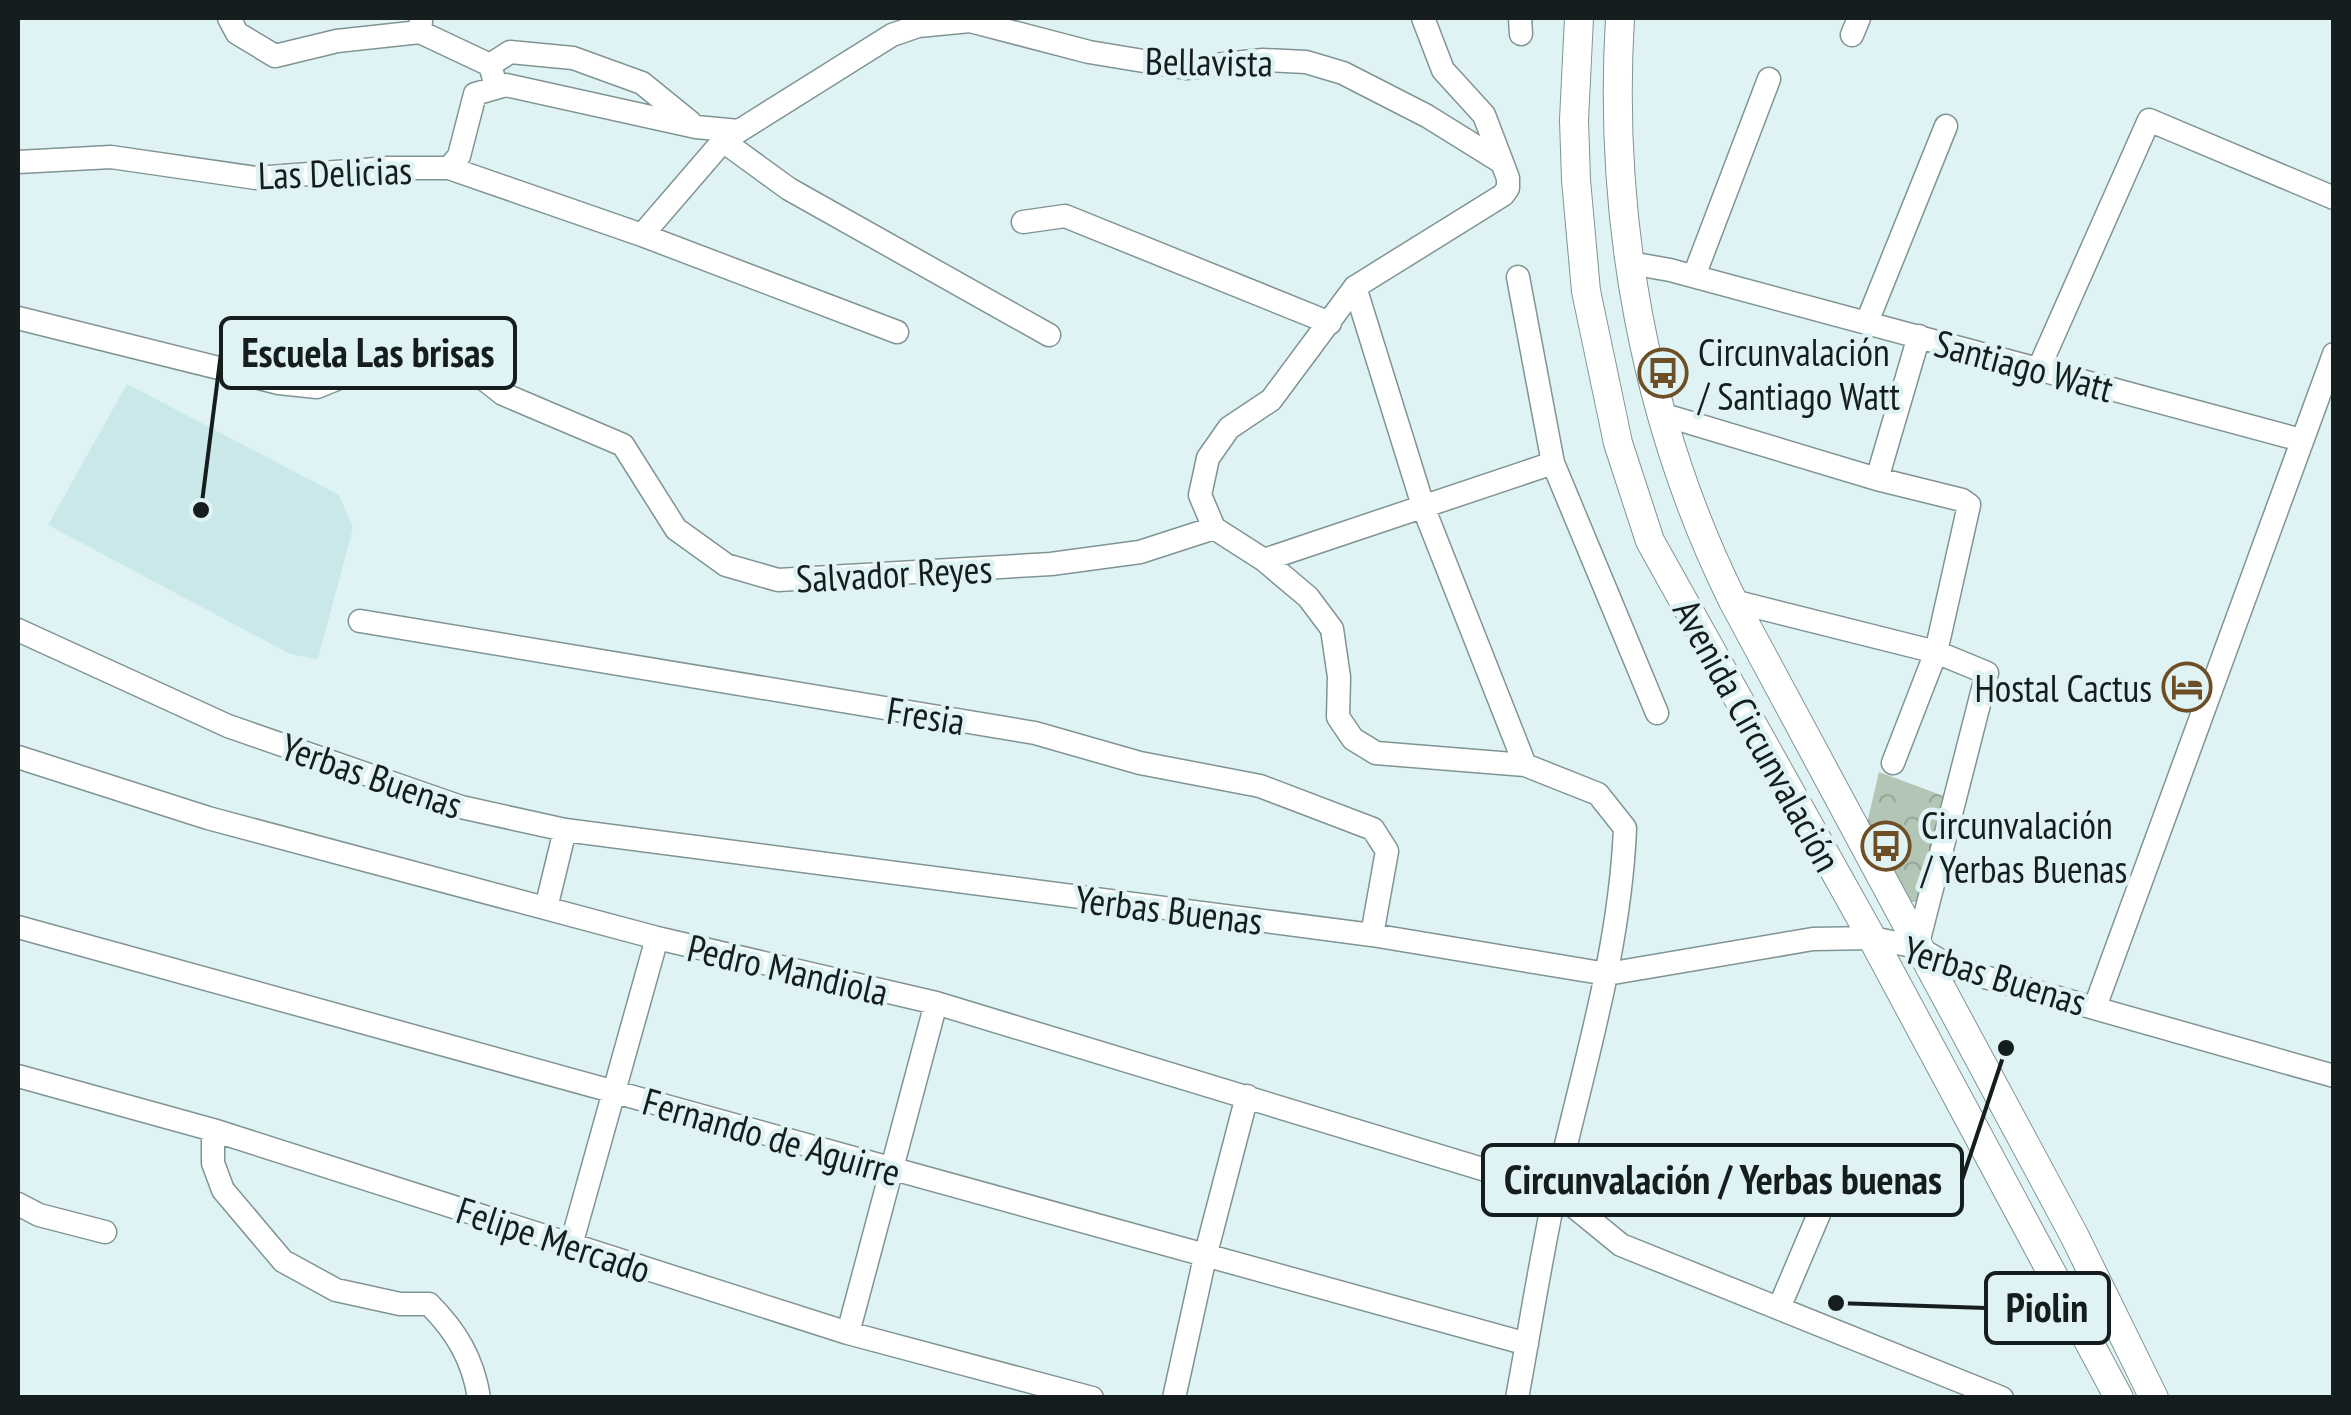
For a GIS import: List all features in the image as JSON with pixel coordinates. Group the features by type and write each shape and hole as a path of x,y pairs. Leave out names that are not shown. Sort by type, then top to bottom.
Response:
{"main road":[{"name":"Avenida Circunvalación","path":"1580,18 1574,120 1580,240 1589,308 1605,393 1650,540 1872,938 2119,1398"},
{"name":"Avenida Circunvalación","path":"1620,18 1618,148 1630,263 1662,414 1692,510 1732,601 2074,1235 2154,1398"},
{"path":"1580,240 1630,263"}],"street":[{"path":"228,18 238,33 275,56 421,25 506,84 731,136 789,189 1048,335"},
{"path":"1422,18 1444,70 1484,115 1508,178 1508,188 1504,195 1355,287 1271,400 1229,428 1208,458 1200,494 1214,528 1264,560 1308,596 1332,629 1339,677 1338,717 1353,739 1376,753 1525,766 1598,794 1625,828 1623,878 1607,974 1555,1191 1517,1398"},
{"name":"Bellavista","path":"731,136 892,35 918,26 970,21 1089,52 1186,68 1263,60 1306,62 1342,73 1427,116 1501,162"},
{"path":"449,168 459,156 475,94 486,69 510,52 573,58 642,83 696,127"},
{"path":"1694,276 1769,79"},
{"path":"2039,368 2149,120 2334,198"},
{"path":"1867,322 1946,126"},
{"path":"642,235 731,136"},
{"name":"Las Delicias","path":"18,162 111,157 256,178 389,168 449,168 642,235 897,332"},
{"path":"1024,222 1066,216 1330,322"},
{"name":"Santiago Watt","path":"1630,263 1694,276 2302,440"},
{"path":"1518,277 1553,463 1657,714"},
{"path":"1355,287 1424,509 1525,766"},
{"name":"Salvador Reyes","path":"18,318 279,383 317,387 435,338 454,348 503,394 623,446 676,529 726,564 778,580 1051,564 1140,552 1214,528"},
{"path":"1877,480 1919,336"},
{"path":"2095,1007 2334,354"},
{"path":"1662,414 1969,505 1936,652 1894,764"},
{"path":"1264,560 1553,463"},
{"path":"1732,601 1936,652 1987,674 1917,948"},
{"name":"Fresia","path":"360,621 1036,732 1140,763 1260,786 1372,829 1387,851 1372,935"},
{"name":"Yerbas Buenas","path":"18,630 228,726 461,807 565,830 1372,935 1607,974 1813,939 1872,938 1917,948 1953,968 2334,1076"},
{"name":"Pedro Mandiola","path":"18,757 208,818 657,938 936,1003 1555,1191"},
{"path":"546,908 565,830"},
{"name":"Fernando de Aguirre","path":"18,926 1527,1344"},
{"path":"571,1245 657,938"},
{"path":"848,1333 936,1003"},
{"name":"Felipe Mercado","path":"18,1076 213,1130 848,1333 1092,1398"},
{"path":"1174,1398 1246,1096"},
{"path":"213,1130 213,1162 222,1190 283,1260 336,1290 400,1304 429,1304 449,1324 465,1350 478,1398"},
{"path":"1778,1308 1839,1167 1939,1196"},
{"path":"1555,1191 1621,1245 2002,1398"},
{"path":"18,1204 40,1215 105,1232"}],"shaded area":[{"path":"127,384 339,495 353,528 318,659 290,654 48,525"}],"green space":[{"path":"1879,772 1949,798 1922,901 1904,903 1865,832"}],"place":[{"name":"Circunvalación / Santiago Watt","path":"1663,373"},
{"name":"Escuela Las brisas","path":"201,510"},
{"name":"Hostal Cactus","path":"2187,687"},
{"name":"Circunvalación / Yerbas Buenas","path":"1886,846"},
{"name":"Circunvalación / Yerbas buenas","path":"2006,1048"},
{"name":"Piolin","path":"1836,1303"}]}
